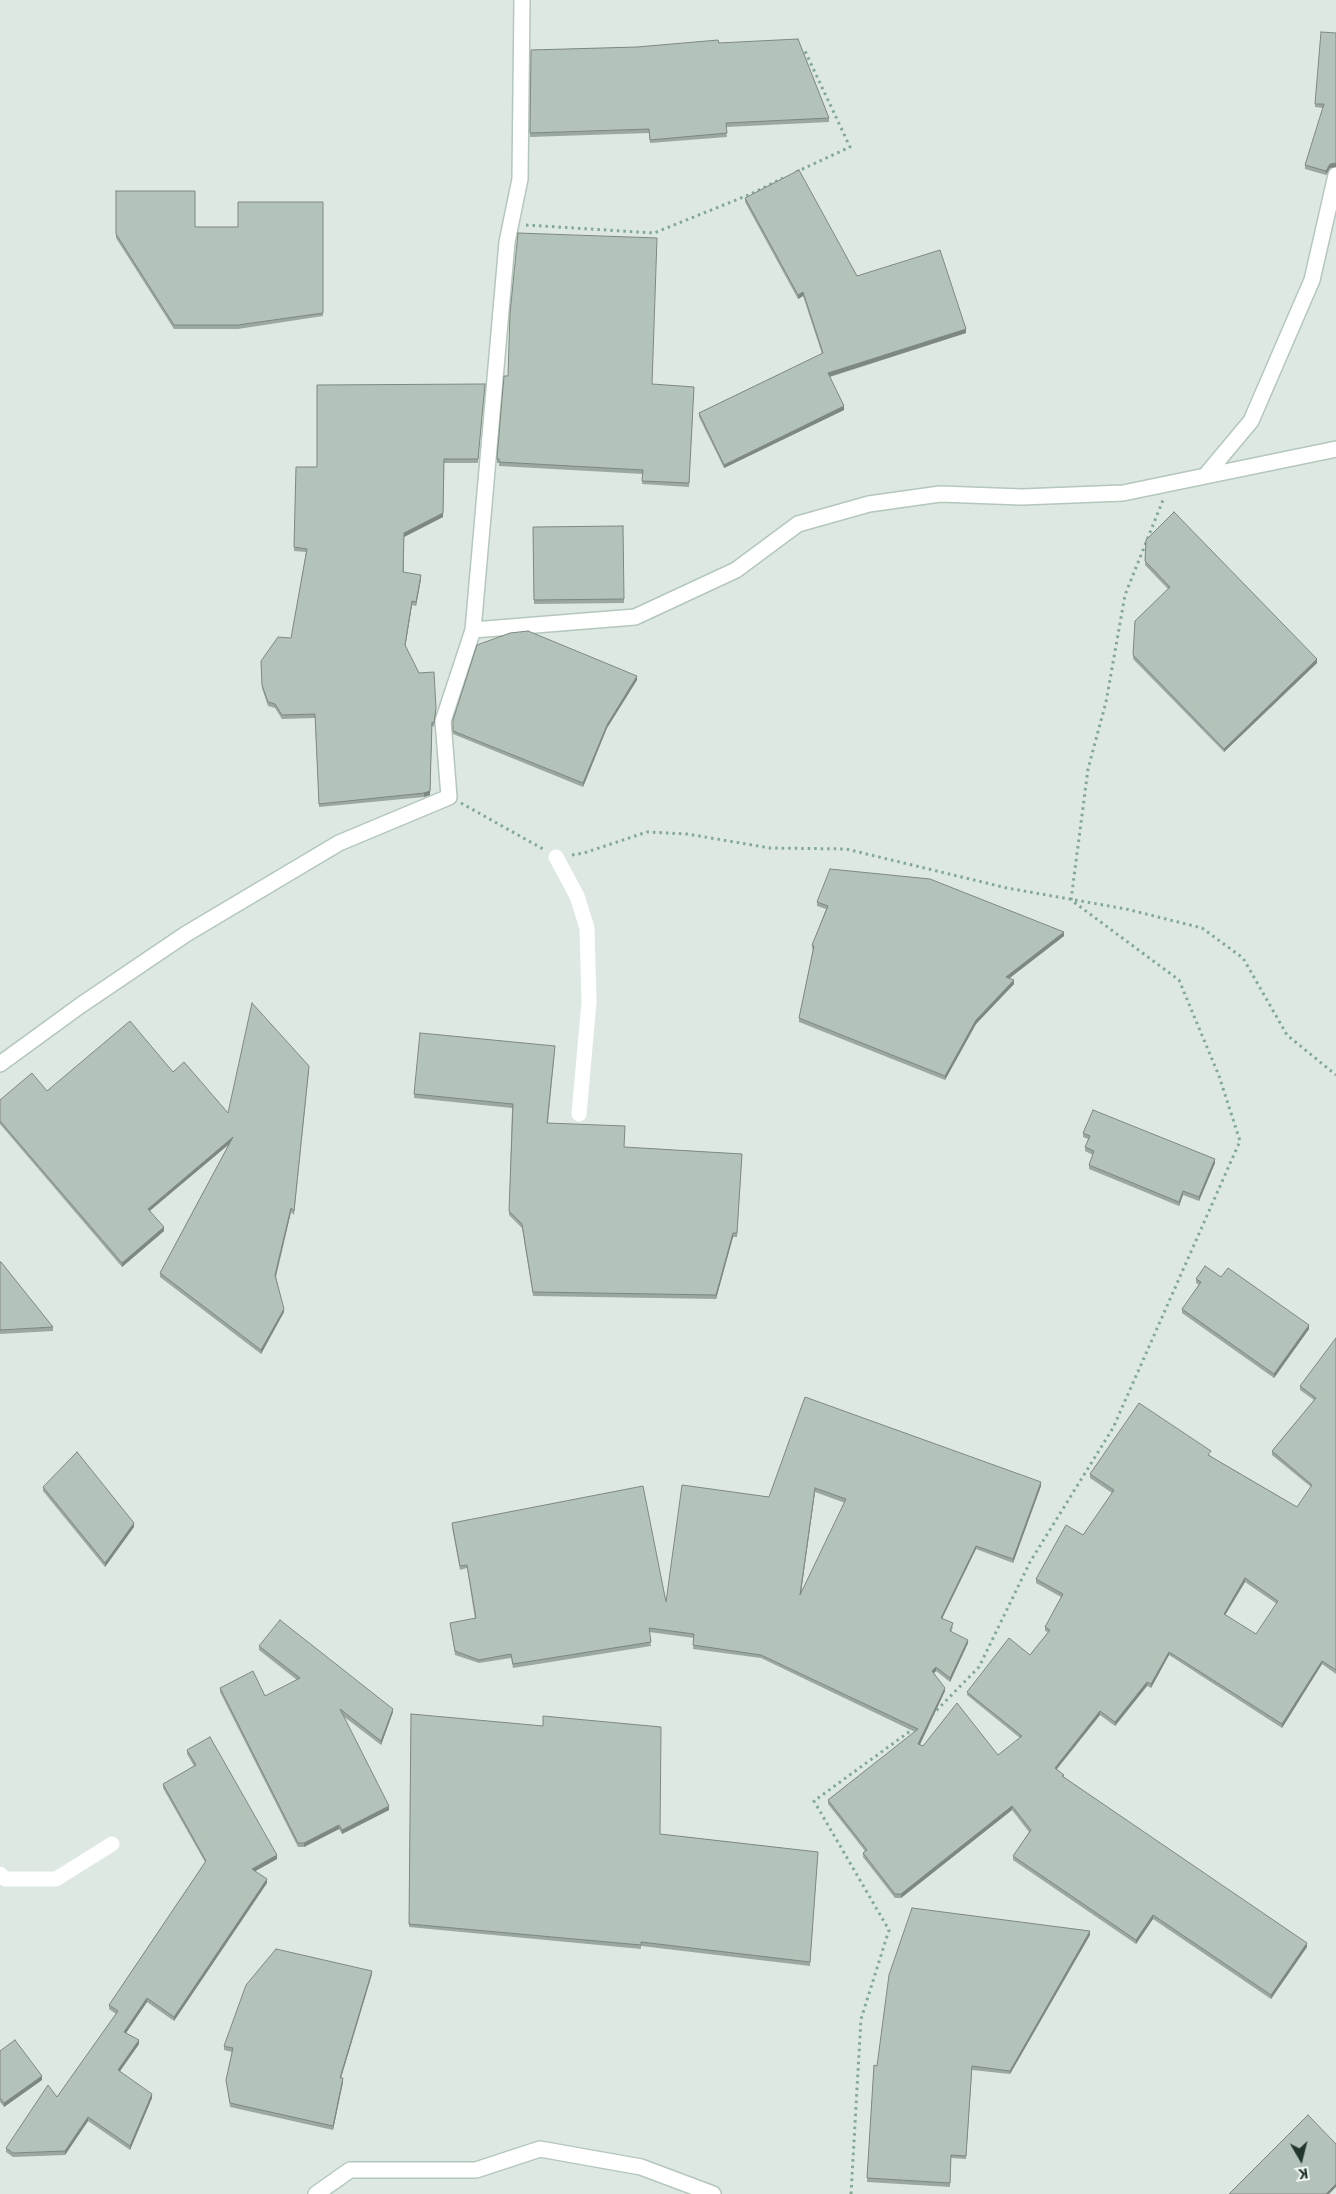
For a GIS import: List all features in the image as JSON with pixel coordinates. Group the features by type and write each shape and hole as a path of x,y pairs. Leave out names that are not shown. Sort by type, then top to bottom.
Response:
{"street":[{"path":"0,1064 81,1005 186,934 339,842 449,797 443,721 473,630 506,242 520,179 522,0"},
{"path":"1205,476 1251,421 1312,280 1336,175"},
{"path":"473,630 635,617 736,570 798,524 869,504 940,494 1022,497 1123,493 1336,449"},
{"path":"556,857 577,896 587,928 590,1002 579,1114"},
{"path":"0,1874 5,1879 56,1879 112,1844"},
{"path":"316,2194 350,2170 476,2170 540,2149 641,2167 713,2194"}],"path":[{"path":"510,224 654,233 751,194 850,147 805,51"},
{"path":"1071,900 1088,769 1106,702 1125,595 1170,483"},
{"path":"449,797 556,857 584,853 646,832 687,834 770,848 846,849 1007,888 1126,909 1202,928 1243,958 1286,1035 1336,1075"},
{"path":"925,1720 979,1668 1030,1562 1113,1428 1240,1141 1219,1076 1179,980 1071,900"},
{"path":"851,2194 861,2019 889,1930 814,1801 917,1726"}],"building":[{"path":"1321,32 1336,33 1336,163 1330,164 1326,171 1305,165 1324,104 1315,104"},
{"path":"798,39 829,118 726,123 727,133 650,140 649,129 530,133 531,50 637,47 718,40 719,43"},
{"path":"799,170 857,276 940,250 966,329 828,373 844,406 724,465 699,413 823,353 803,292 798,295 745,198"},
{"path":"116,191 195,191 195,227 238,227 238,202 323,202 323,313 238,325 174,325 116,234"},
{"path":"518,233 657,238 652,384 694,387 689,483 642,481 643,470 499,462 499,459 497,459 504,376 508,376 510,314"},
{"path":"485,384 478,459 444,459 443,513 404,533 403,572 421,575 416,602 412,601 405,645 419,673 434,672 436,708 434,723 432,722 430,791 319,804 315,714 282,715 275,704 268,702 262,685 261,661 278,637 291,638 307,549 294,547 296,467 317,467 317,385"},
{"path":"1174,512 1317,659 1224,749 1133,655 1135,621 1170,587 1145,561 1146,540"},
{"path":"623,526 624,599 534,600 533,527"},
{"path":"528,631 637,676 607,725 583,783 453,731 453,720 477,645 510,633"},
{"path":"830,869 930,879 1064,932 1006,977 1014,980 976,1020 945,1076 799,1018 814,946 812,945 828,906 817,902"},
{"path":"252,1003 309,1066 294,1211 291,1208 275,1275 284,1309 261,1350 160,1273 233,1137 148,1209 164,1227 122,1263 0,1121 0,1100 32,1073 47,1091 130,1021 173,1072 184,1062 228,1113"},
{"path":"420,1033 555,1046 547,1123 625,1126 624,1147 742,1154 737,1233 733,1233 716,1295 533,1292 522,1224 509,1211 513,1104 414,1094"},
{"path":"1093,1110 1215,1159 1199,1197 1183,1191 1179,1202 1089,1165 1094,1151 1085,1147 1090,1136 1083,1133"},
{"path":"1,1262 53,1327 0,1330"},
{"path":"1205,1266 1221,1277 1228,1268 1309,1325 1274,1374 1182,1309 1201,1282 1196,1279"},
{"path":"1336,1338 1336,1670 1322,1661 1282,1724 1169,1652 1151,1684 1147,1682 1115,1722 1100,1711 1055,1768 1064,1775 1062,1776 1307,1943 1271,1995 1153,1915 1136,1940 1013,1856 1031,1830 1012,1806 901,1894 895,1894 863,1853 867,1850 828,1800 918,1729 761,1655 693,1645 694,1634 649,1628 651,1642 513,1664 511,1654 479,1660 455,1651 450,1623 476,1618 467,1565 460,1566 452,1523 643,1486 666,1602 682,1485 769,1497 805,1397 1041,1482 1013,1559 976,1546 941,1618 953,1623 950,1631 968,1640 950,1678 936,1667 932,1671 945,1688 918,1744 923,1746 957,1703 998,1755 1022,1736 967,1692 1009,1638 1030,1655 1050,1630 1045,1627 1063,1594 1036,1579 1066,1525 1083,1535 1114,1490 1090,1474 1139,1403 1211,1451 1208,1455 1297,1507 1312,1485 1272,1451 1316,1398 1300,1386","holes":["815,1488 846,1499 800,1595","1245,1578 1278,1601 1256,1634 1224,1614"]},
{"path":"77,1452 134,1523 105,1563 43,1487"},
{"path":"280,1620 393,1709 381,1741 340,1709 389,1806 342,1830 339,1825 304,1843 298,1843 220,1688 253,1671 265,1696 300,1678 259,1646"},
{"path":"411,1714 543,1726 543,1716 661,1727 660,1834 818,1852 810,1962 641,1942 641,1945 409,1924"},
{"path":"210,1737 277,1855 252,1869 267,1879 174,2017 147,1998 124,2032 139,2040 118,2070 152,2094 130,2146 88,2117 65,2151 13,2153 6,2148 48,2085 57,2097 118,2011 109,2005 206,1861 163,1784 196,1765 187,1750"},
{"path":"912,1908 1090,1931 1010,2071 972,2066 966,2156 951,2155 950,2183 867,2178 874,2065 877,2066 889,1975"},
{"path":"276,1949 372,1971 340,2078 343,2078 333,2126 230,2103 226,2080 233,2048 224,2046 246,1985"},
{"path":"15,2040 42,2076 4,2103 0,2098 0,2051"},
{"path":"1308,2115 1336,2144 1336,2184 1326,2194 1229,2194"}]}
